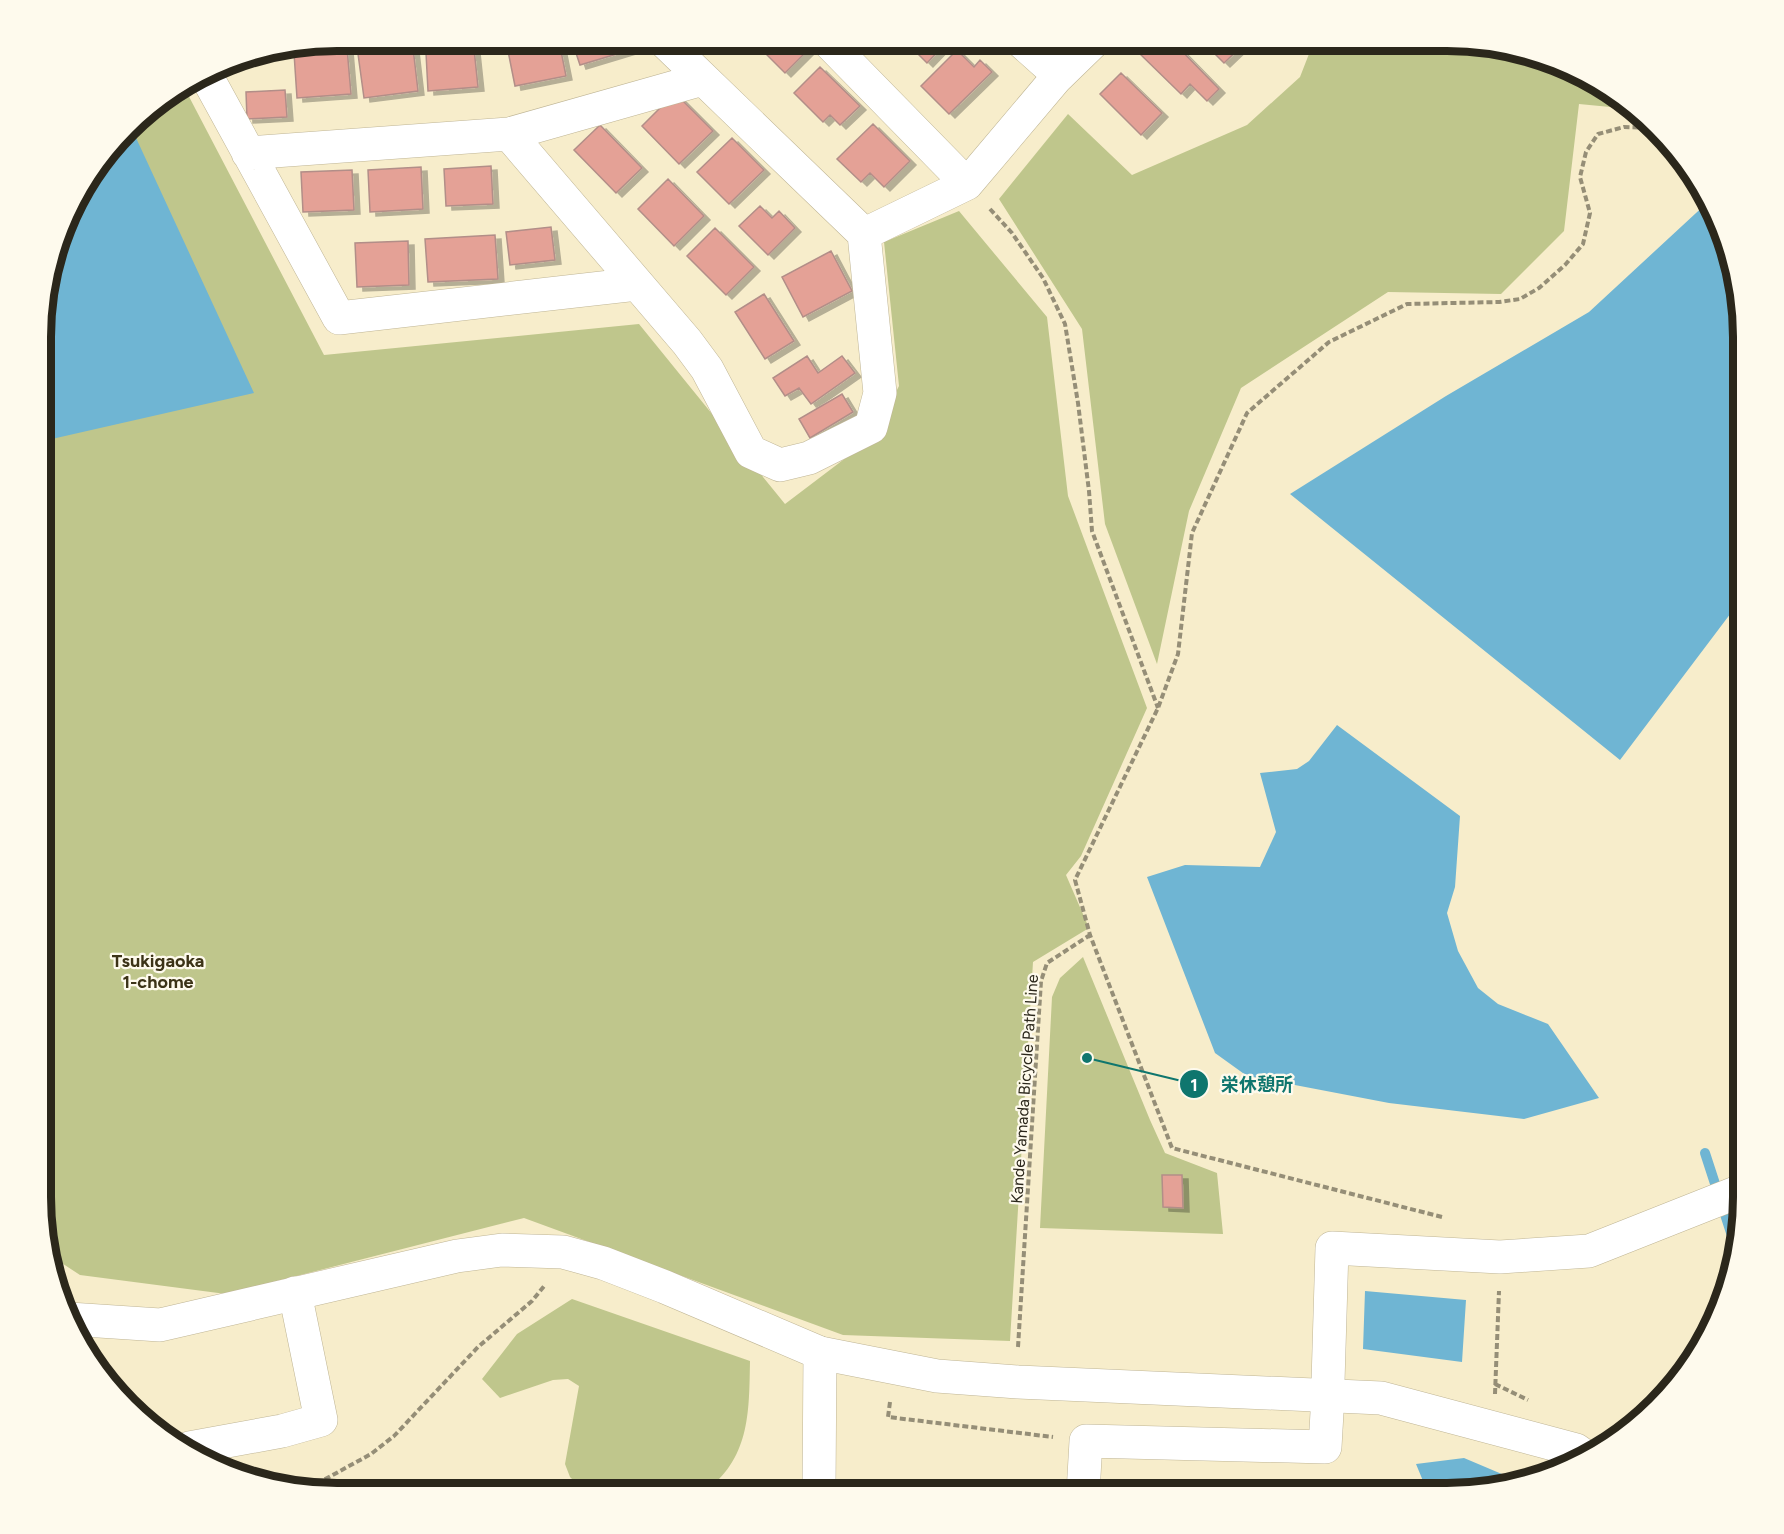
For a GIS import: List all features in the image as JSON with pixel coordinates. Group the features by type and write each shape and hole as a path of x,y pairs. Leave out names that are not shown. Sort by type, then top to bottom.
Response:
{"street":[{"path":"508,134 687,342 707,369 751,452 780,465 809,458 871,427 880,393 864,234 675,51"},
{"path":"837,51 967,184"},
{"path":"1032,51 1059,75"},
{"path":"864,234 967,184 1059,75 1084,51"},
{"path":"248,153 508,134 704,79"},
{"path":"210,82 339,318 637,284"},
{"path":"1084,1483 1086,1441 1325,1447 1332,1248 1500,1257 1589,1251 1733,1194"},
{"path":"79,1320 160,1325 457,1256 502,1250 563,1252 603,1263 665,1287 820,1353 937,1376 1039,1383 1328,1388 1381,1398 1577,1451"},
{"path":"197,1447 282,1431 321,1420 295,1293"},
{"path":"819,1483 820,1353"}],"path":[{"path":"1446,1218 1172,1148 1090,935 1075,880 1158,708 1178,654 1192,533 1247,413 1329,342 1407,304 1499,302 1520,299 1539,288 1565,265 1583,244 1590,213 1580,177 1586,152 1598,134 1624,127 1641,128"},
{"path":"967,184 1012,233 1043,278 1065,324 1079,414 1092,531 1158,708"},
{"name":"Kande Yamada Bicycle Path Line","path":"1018,1353 1041,981 1047,963 1090,935"},
{"path":"1493,1428 1500,1257"},
{"path":"320,1482 371,1454 394,1436 478,1347 532,1301 549,1282"},
{"path":"1495,1384 1525,1398"},
{"path":"891,1392 888,1417 1086,1441"}],"green space":[{"path":"1310,51 1484,53 1539,66 1590,89 1618,108 1579,104 1564,231 1501,294 1388,292 1241,388 1189,511 1157,664 1105,524 1082,329 999,199 1068,114 1132,175 1247,125 1300,77"},
{"path":"187,93 324,355 639,324 785,504 872,438 899,386 884,242 959,211 1047,317 1068,496 1147,708 1081,856 1066,875 1089,928 1033,962 1010,1341 843,1335 524,1218 226,1294 80,1275 59,1261 53,1234 51,1197 51,337 53,300 66,245 89,194 110,163 149,122"},
{"path":"1083,957 1165,1153 1217,1173 1223,1234 1040,1228 1052,997 1060,978"},
{"path":"572,1299 750,1361 749,1399 744,1434 730,1465 715,1483 576,1483 570,1477 565,1464 579,1386 568,1379 553,1380 500,1398 482,1379 517,1334"}],"water":[{"path":"135,135 254,393 51,439 53,300 61,263 66,245 89,194 110,163"},
{"path":"1702,208 1718,245 1731,300 1733,610 1620,760 1290,494 1446,396 1589,312"},
{"path":"1337,725 1460,816 1455,887 1447,913 1458,951 1478,988 1498,1004 1548,1024 1599,1098 1524,1119 1389,1103 1247,1076 1215,1053 1147,877 1185,865 1260,867 1276,832 1260,773 1297,769 1309,761"},
{"path":"1365,1291 1466,1300 1462,1362 1363,1349"},
{"path":"1464,1458 1507,1476 1484,1481 1424,1483 1416,1464"}],"building":[{"path":"347,51 351,94 297,98 294,54"},
{"path":"413,51 418,91 364,98 358,54"},
{"path":"474,51 478,87 428,91 426,53"},
{"path":"508,51 561,51 566,76 515,86"},
{"path":"575,51 627,51 580,65"},
{"path":"763,51 807,51 785,73"},
{"path":"915,51 938,51 927,63"},
{"path":"956,51 974,67 980,60 992,72 949,114 921,86"},
{"path":"1182,51 1219,89 1207,101 1190,84 1181,94 1138,52"},
{"path":"1212,51 1237,51 1224,63"},
{"path":"820,67 860,106 840,125 830,115 823,122 794,93"},
{"path":"1121,73 1162,113 1141,135 1100,94"},
{"path":"285,90 287,117 247,119 246,92"},
{"path":"675,93 713,131 679,164 642,126"},
{"path":"873,124 910,161 884,187 870,173 861,182 837,159"},
{"path":"600,125 642,168 616,193 574,150"},
{"path":"732,138 764,170 729,204 697,172"},
{"path":"491,166 493,204 446,206 444,169"},
{"path":"421,167 423,209 370,212 368,170"},
{"path":"352,170 354,210 303,212 301,172"},
{"path":"668,179 704,216 674,246 638,209"},
{"path":"760,206 772,218 779,211 795,228 768,255 739,226"},
{"path":"551,227 555,260 510,265 506,232"},
{"path":"715,228 754,267 726,295 687,256"},
{"path":"495,235 498,279 428,282 425,239"},
{"path":"408,241 409,285 357,287 355,243"},
{"path":"831,251 852,291 803,317 782,277"},
{"path":"764,294 794,341 765,359 735,312"},
{"path":"807,356 818,373 842,356 855,373 811,404 799,388 785,396 773,378"},
{"path":"842,394 853,412 810,438 799,419"},
{"path":"1162,1175 1182,1175 1183,1208 1163,1207"}],"waterway":[{"path":"1705,1153 1731,1233"}],"place":[{"name":"栄休憩所","path":"1087,1058"}],"district":[{"name":"Tsukigaoka 1-chome","path":"158,971"}]}
